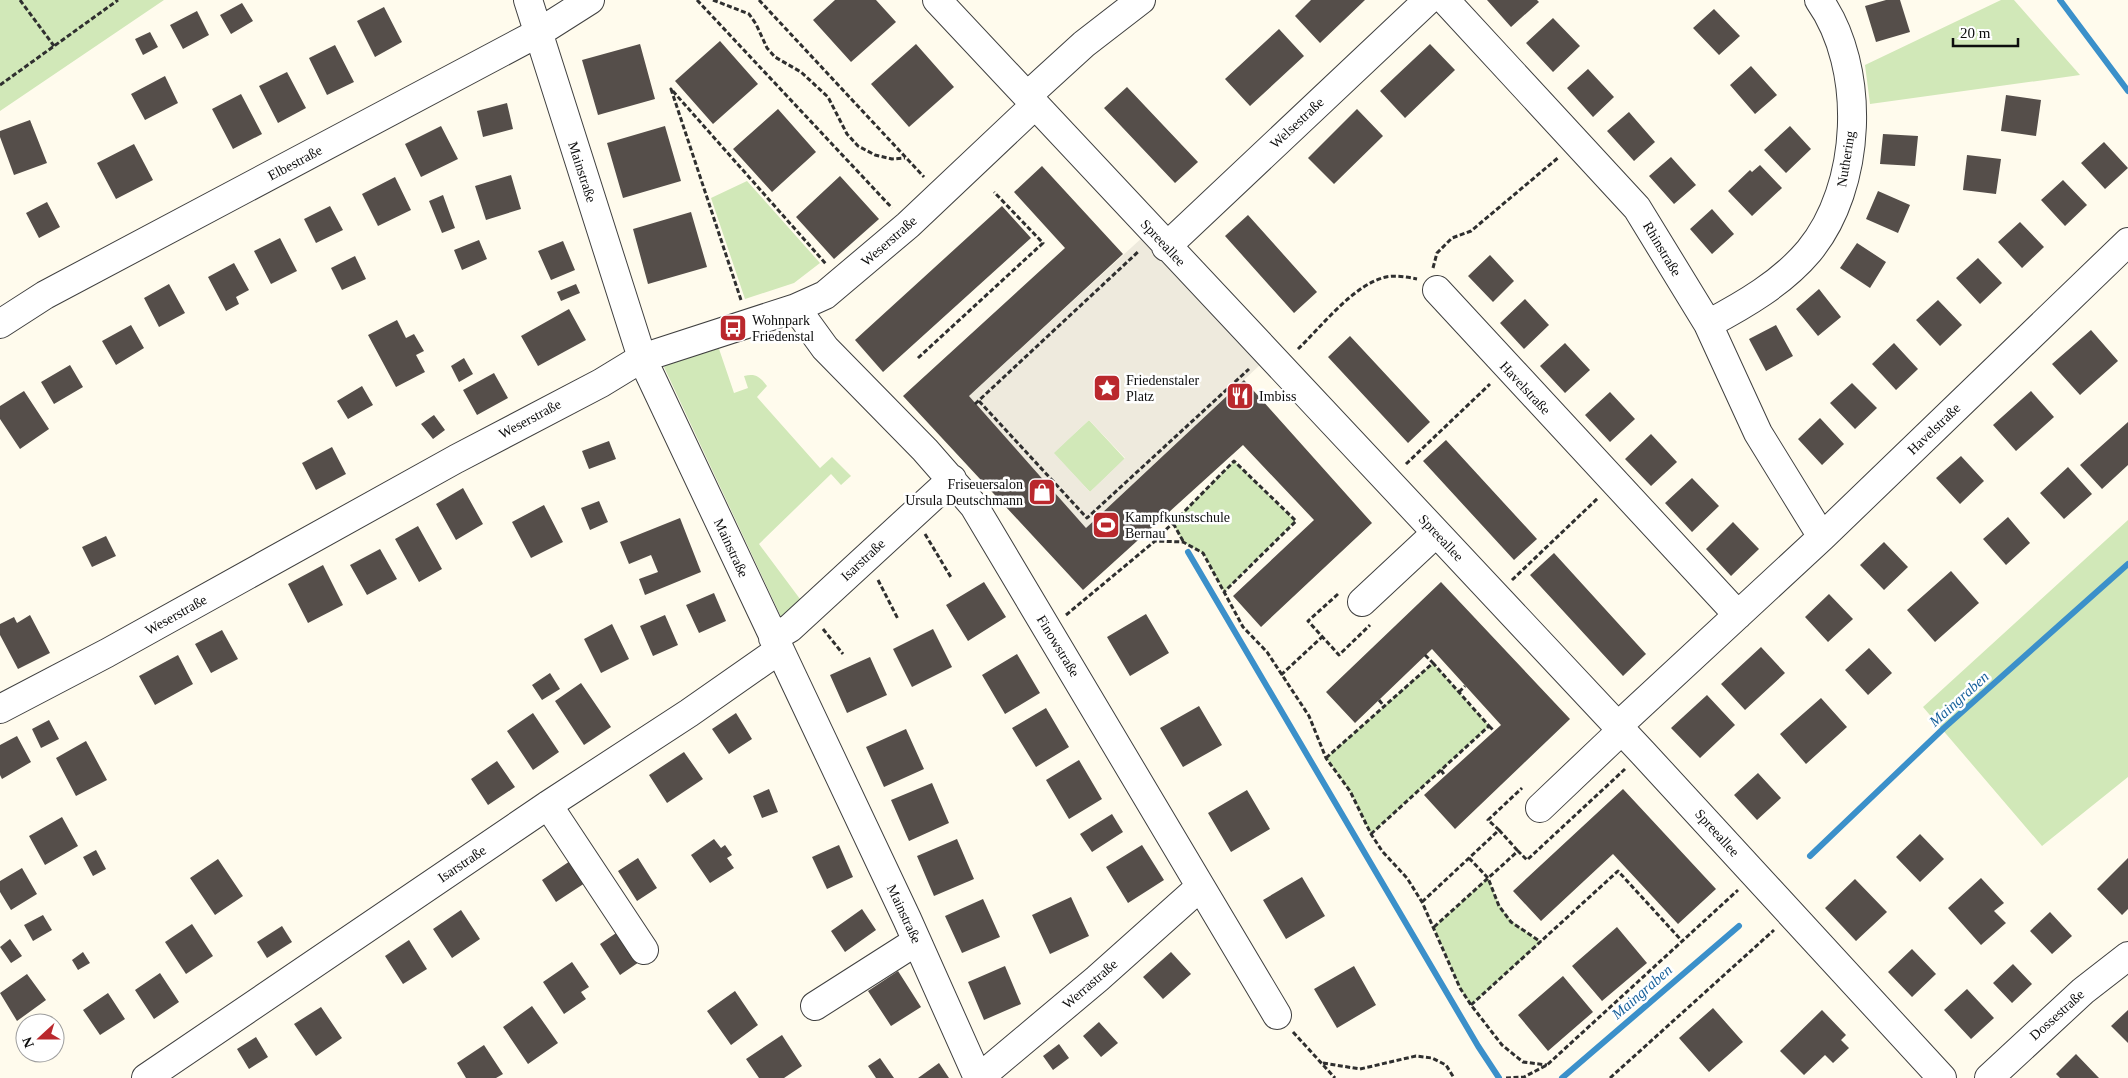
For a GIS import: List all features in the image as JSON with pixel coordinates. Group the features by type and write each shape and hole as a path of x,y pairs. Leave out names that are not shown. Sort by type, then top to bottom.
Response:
{"street":[{"name":"Mainstraße","path":"528,0 642,358 917,941 978,1078"},
{"name":"Elbestraße","path":"0,324 45,295 538,33 590,0"},
{"name":"Spreeallee","path":"937,0 1161,241 1620,728 1942,1078"},
{"name":"Weserstraße","path":"0,709 116,648 456,458 600,383 642,358 796,308 825,295 908,225 940,194 1084,44 1142,0"},
{"name":"Welsestraße","path":"1161,241 1428,0"},
{"name":"Rhinstraße","path":"1445,0 1637,208 1708,324 1758,433 1822,537"},
{"name":"Nuthering","path":"1708,324 1765,290 1809,251 1830,218 1842,191 1853,116 1851,88 1841,43 1819,0"},
{"name":"Havelstraße","path":"1540,808 1620,728 1822,537 2128,242"},
{"name":"Havelstraße","path":"1437,290 1507,368 1738,615"},
{"name":"Finowstraße","path":"796,308 825,348 952,479 974,506 1277,1016"},
{"name":"Isarstraße","path":"146,1078 689,713 776,644 809,610 952,479"},
{"path":"1362,602 1436,533"},
{"path":"548,806 644,950"},
{"name":"Werrastraße","path":"978,1078 1097,979 1200,886"},
{"path":"815,1006 917,941"},
{"name":"Dossestraße","path":"1989,1078 2083,991 2128,956"}],"path":[{"path":"20,0 54,46"},
{"path":"0,85 118,0"},
{"path":"698,0 908,225"},
{"path":"713,0 748,14 756,24 767,48 775,57 801,72 828,97 847,134 858,146 875,155 892,159 906,158"},
{"path":"759,0 940,194"},
{"path":"749,324 671,89 842,282"},
{"path":"1437,290 1432,269 1436,252 1452,238 1471,231 1576,143"},
{"path":"918,358 1043,242 994,192"},
{"path":"975,404 1161,241"},
{"path":"979,401 1087,518 1358,290 1373,281 1388,276 1421,280 1437,290"},
{"path":"1387,481 1507,368"},
{"path":"1049,630 1155,541 1234,460 1296,521 1224,592"},
{"path":"1495,596 1614,483"},
{"path":"913,515 952,579"},
{"path":"1173,523 1183,542"},
{"path":"1155,541 1183,542 1203,554 1243,627 1267,652 1309,716 1326,758 1350,790 1371,834 1382,851 1406,878 1422,902 1460,988 1471,1005 1502,1045 1523,1062 1547,1065"},
{"path":"867,557 898,619"},
{"path":"809,610 843,654"},
{"path":"1281,675 1323,636"},
{"path":"1426,655 1494,731"},
{"path":"1326,758 1433,663"},
{"path":"1459,692 1465,686"},
{"path":"1379,700 1384,706"},
{"path":"1371,834 1489,726"},
{"path":"1524,786 1488,820 1527,860 1643,753"},
{"path":"1441,770 1446,776"},
{"path":"1422,902 1499,830"},
{"path":"1434,927 1518,851"},
{"path":"1469,858 1488,878 1499,906 1511,922 1541,942"},
{"path":"1471,1005 1618,871 1682,941"},
{"path":"1507,1078 1524,1077 1547,1065 1755,874"},
{"path":"1610,1078 1791,915"},
{"path":"1277,1016 1335,1078"},
{"path":"1323,1063 1360,1068 1416,1056 1432,1058 1446,1065 1454,1078"}],"green space":[{"path":"0,0 164,0 0,111"},
{"path":"2001,0 2014,0 2080,75 1870,104 1865,65"},
{"path":"747,181 820,263 794,283 745,299 711,198"},
{"path":"717,343 734,393 748,388 744,376 755,375 760,378 767,386 757,397 820,468 832,457 851,476 841,485 831,474 759,544 803,603 783,621 664,367 670,357"},
{"path":"1089,420 1125,459 1090,492 1053,453"},
{"path":"1234,461 1295,521 1224,592 1204,554 1183,542 1173,523"},
{"path":"2128,520 2128,777 2042,846 1923,707"},
{"path":"1433,663 1489,726 1371,834 1350,791 1326,758"},
{"path":"1488,878 1507,916 1541,942 1471,1005 1460,988 1434,927"}],"shaded area":[{"name":"Friedenstaler Platz","path":"1144,236 1262,363 1086,528 969,396","holes":["1089,420 1125,458 1090,492 1054,453"]}],"building":[{"path":"835,0 876,0 896,22 851,62 813,20"},
{"path":"1311,0 1365,0 1320,43 1295,16"},
{"path":"1487,0 1537,0 1539,2 1511,27"},
{"path":"1886,0 1900,0 1910,32 1876,42 1865,6"},
{"path":"242,3 253,21 231,34 220,15"},
{"path":"384,7 402,42 375,57 357,21"},
{"path":"1714,9 1740,36 1719,55 1693,28"},
{"path":"197,11 209,35 183,49 170,25"},
{"path":"1553,18 1580,46 1553,72 1526,43"},
{"path":"1279,29 1304,56 1250,106 1225,79"},
{"path":"150,32 158,47 143,55 135,39"},
{"path":"720,41 758,84 713,124 675,81"},
{"path":"640,44 655,99 598,115 582,60"},
{"path":"916,44 954,87 909,127 871,84"},
{"path":"1430,44 1455,70 1405,118 1380,91"},
{"path":"335,45 354,82 327,95 309,58"},
{"path":"1751,66 1777,95 1755,114 1730,85"},
{"path":"1588,69 1614,97 1593,117 1567,88"},
{"path":"287,72 306,108 278,123 259,86"},
{"path":"165,76 178,103 145,120 131,94"},
{"path":"1127,87 1198,162 1175,183 1104,108"},
{"path":"241,94 262,134 233,149 212,109"},
{"path":"2006,95 2041,100 2036,136 2001,131"},
{"path":"507,103 513,129 483,137 477,111"},
{"path":"778,109 816,152 772,192 733,149"},
{"path":"1357,109 1383,136 1334,184 1308,158"},
{"path":"1629,112 1655,142 1634,161 1607,131"},
{"path":"30,120 47,163 14,175 0,137 0,131"},
{"path":"441,126 458,159 421,177 405,144"},
{"path":"665,126 681,181 623,198 607,143"},
{"path":"1790,126 1811,149 1786,173 1764,150"},
{"path":"1883,134 1918,136 1915,166 1880,164"},
{"path":"2104,142 2128,168 2105,189 2081,163"},
{"path":"134,144 153,180 116,199 97,163"},
{"path":"1967,155 2001,159 1996,194 1963,190"},
{"path":"1671,157 1696,185 1674,204 1649,176"},
{"path":"1760,165 1782,188 1752,216 1728,191 1750,170 1752,172"},
{"path":"1042,166 1123,254 969,396 1086,528 1244,380 1372,523 1261,627 1233,596 1314,520 1243,445 1083,590 903,396 1065,248 1014,192"},
{"path":"511,175 521,209 486,220 475,186"},
{"path":"840,176 879,219 834,259 796,217"},
{"path":"395,177 411,210 378,226 362,194"},
{"path":"2063,180 2087,205 2065,226 2041,200"},
{"path":"1878,191 1910,205 1898,233 1866,219"},
{"path":"443,195 455,228 442,233 429,201"},
{"path":"47,202 60,227 39,238 26,213"},
{"path":"330,206 343,230 316,243 304,219"},
{"path":"1002,206 1031,238 883,372 855,340"},
{"path":"1712,209 1734,234 1712,254 1690,229"},
{"path":"691,212 707,267 648,284 633,229"},
{"path":"1248,215 1317,292 1294,313 1225,236"},
{"path":"2020,222 2044,247 2022,268 1998,242"},
{"path":"280,238 297,271 271,284 254,251"},
{"path":"479,240 487,259 462,270 454,250"},
{"path":"563,241 575,270 551,280 538,251"},
{"path":"1857,243 1886,262 1870,288 1840,268"},
{"path":"1490,255 1514,281 1493,302 1468,276"},
{"path":"355,256 366,279 342,290 331,268"},
{"path":"1978,258 2002,283 1980,304 1956,278"},
{"path":"234,263 249,290 236,297 239,304 226,311 208,277"},
{"path":"169,284 185,313 159,327 144,298"},
{"path":"576,284 580,293 561,301 557,292"},
{"path":"1819,289 1841,317 1818,336 1796,309"},
{"path":"1525,299 1549,325 1524,349 1500,323"},
{"path":"1938,300 1962,325 1940,346 1916,320"},
{"path":"569,309 586,340 538,366 521,336"},
{"path":"397,320 406,338 414,334 424,351 416,355 425,372 396,387 368,335"},
{"path":"131,325 144,348 116,365 102,341"},
{"path":"1776,325 1793,356 1766,371 1749,339"},
{"path":"2091,330 2118,361 2080,395 2052,364"},
{"path":"1350,336 1430,422 1408,443 1328,357"},
{"path":"1565,343 1590,370 1565,393 1540,366"},
{"path":"1894,343 1918,369 1896,390 1872,364"},
{"path":"464,358 473,374 459,382 451,366"},
{"path":"70,365 83,387 54,404 41,382"},
{"path":"494,373 508,398 477,415 463,390"},
{"path":"1852,383 1877,408 1855,429 1830,403"},
{"path":"362,386 373,405 348,419 337,401"},
{"path":"24,391 49,429 20,449 0,419 0,406"},
{"path":"2031,391 2054,417 2016,451 1993,425"},
{"path":"1610,392 1635,419 1610,442 1585,415"},
{"path":"434,415 445,430 433,439 421,424"},
{"path":"1820,418 1844,444 1822,465 1798,439"},
{"path":"2128,422 2128,465 2102,489 2080,465"},
{"path":"1651,434 1677,462 1651,486 1625,459"},
{"path":"1446,440 1537,539 1514,560 1423,461"},
{"path":"609,441 616,459 589,469 582,451"},
{"path":"332,447 346,474 316,490 302,463"},
{"path":"1961,456 1984,481 1960,504 1936,478"},
{"path":"2068,467 2092,494 2064,519 2040,493"},
{"path":"1692,478 1719,506 1692,532 1665,503"},
{"path":"463,488 483,524 456,540 436,504"},
{"path":"599,501 608,522 590,530 581,508"},
{"path":"544,505 563,542 531,558 512,522"},
{"path":"2008,517 2030,543 2006,565 1983,539"},
{"path":"680,518 701,572 645,595 639,579 658,572 651,555 629,564 620,542"},
{"path":"1733,522 1759,549 1731,576 1706,549"},
{"path":"418,526 442,569 419,582 395,539"},
{"path":"106,536 116,556 92,567 82,547"},
{"path":"1884,542 1908,567 1884,590 1860,565"},
{"path":"380,549 397,579 367,595 350,565"},
{"path":"1554,553 1646,654 1623,676 1530,575"},
{"path":"323,565 343,605 308,623 288,584"},
{"path":"1951,571 1979,603 1935,642 1907,610"},
{"path":"984,582 1006,617 968,641 946,605"},
{"path":"1441,582 1570,719 1455,829 1424,795 1501,725 1432,649 1355,723 1326,692"},
{"path":"714,593 726,621 699,633 686,605"},
{"path":"1829,594 1853,619 1828,642 1805,617"},
{"path":"1146,614 1169,653 1130,676 1107,637"},
{"path":"30,615 50,653 18,669 0,635 0,624 14,617 17,623"},
{"path":"665,615 678,645 653,656 640,626"},
{"path":"612,624 629,659 601,673 584,639"},
{"path":"933,629 952,667 912,687 893,649"},
{"path":"222,630 238,659 211,673 195,644"},
{"path":"1761,647 1785,673 1745,710 1721,684"},
{"path":"1869,648 1892,673 1868,695 1845,670"},
{"path":"1017,654 1040,693 1005,714 982,675"},
{"path":"178,655 193,684 155,705 139,676"},
{"path":"870,657 887,695 847,713 830,675"},
{"path":"550,673 560,689 542,700 532,685"},
{"path":"581,683 611,727 584,745 555,701"},
{"path":"1707,695 1735,725 1700,758 1671,728"},
{"path":"1821,698 1847,727 1806,764 1780,734"},
{"path":"1199,706 1222,745 1183,767 1160,728"},
{"path":"1046,708 1069,747 1036,767 1012,728"},
{"path":"533,713 559,752 533,770 507,731"},
{"path":"736,713 752,739 729,754 712,729"},
{"path":"49,720 59,739 41,748 32,729"},
{"path":"906,729 924,769 884,787 866,747"},
{"path":"17,736 31,762 2,779 0,775 0,745"},
{"path":"86,741 107,780 76,796 56,758"},
{"path":"684,752 703,779 667,803 649,775"},
{"path":"1079,760 1102,799 1069,819 1046,780"},
{"path":"497,761 515,787 488,805 471,779"},
{"path":"1758,773 1781,798 1757,820 1734,795"},
{"path":"932,783 949,823 909,841 891,800"},
{"path":"769,789 778,812 762,818 753,796"},
{"path":"1623,789 1716,889 1678,924 1613,854 1541,921 1513,891"},
{"path":"1247,790 1270,829 1231,852 1208,813"},
{"path":"1112,814 1123,832 1092,852 1080,834"},
{"path":"62,817 78,846 45,865 29,836"},
{"path":"1920,834 1944,859 1920,882 1896,857"},
{"path":"714,839 721,848 725,845 732,855 727,858 734,868 710,883 691,855"},
{"path":"957,839 974,879 934,896 917,856"},
{"path":"839,845 853,877 827,889 812,857"},
{"path":"1142,845 1164,880 1128,903 1106,867"},
{"path":"96,850 106,869 93,876 83,857"},
{"path":"638,858 657,888 637,901 618,871"},
{"path":"2128,858 2128,909 2122,915 2097,889"},
{"path":"218,859 243,896 215,915 190,878"},
{"path":"573,859 588,881 556,902 542,880"},
{"path":"22,868 37,894 11,910 0,892 0,881"},
{"path":"1302,877 1325,916 1286,939 1263,900"},
{"path":"1981,878 2004,903 1994,911 2006,923 1981,945 1948,908"},
{"path":"1855,879 1887,912 1856,941 1825,908"},
{"path":"1071,897 1089,936 1050,954 1032,915"},
{"path":"983,899 1000,937 962,953 945,916"},
{"path":"862,909 876,930 845,952 831,931"},
{"path":"461,910 480,939 452,958 433,929"},
{"path":"2050,912 2072,936 2052,954 2030,931"},
{"path":"43,915 52,930 33,941 24,925"},
{"path":"192,924 213,956 186,974 165,942"},
{"path":"282,926 292,942 267,958 257,942"},
{"path":"625,927 645,958 620,975 600,944"},
{"path":"1617,927 1647,963 1602,1001 1572,966"},
{"path":"10,939 22,956 11,963 0,947"},
{"path":"409,940 427,969 403,984 385,956"},
{"path":"1912,949 1936,974 1912,997 1888,972"},
{"path":"83,952 90,963 78,970 72,960"},
{"path":"1171,952 1191,974 1163,999 1143,977"},
{"path":"572,962 589,987 581,992 586,999 564,1014 543,982"},
{"path":"2013,964 2032,984 2012,1003 1993,983"},
{"path":"1005,966 1021,1004 984,1020 968,982"},
{"path":"1354,966 1376,1005 1337,1028 1314,989"},
{"path":"898,971 921,1007 891,1026 868,991"},
{"path":"160,973 179,1002 154,1019 135,990"},
{"path":"27,974 46,1000 28,1013 15,1013 15,1018 0,993"},
{"path":"1563,976 1593,1012 1548,1051 1518,1015"},
{"path":"1967,989 1994,1018 1971,1039 1944,1010"},
{"path":"735,991 758,1025 731,1045 707,1011"},
{"path":"108,993 125,1019 100,1035 83,1010"},
{"path":"532,1006 558,1043 528,1064 503,1027"},
{"path":"321,1007 342,1038 316,1056 294,1024"},
{"path":"1713,1008 1743,1042 1709,1072 1679,1038"},
{"path":"1822,1010 1846,1035 1841,1040 1849,1048 1833,1063 1825,1055 1804,1075 1780,1051"},
{"path":"2128,1010 2128,1043 2111,1026"},
{"path":"1099,1022 1118,1043 1101,1057 1083,1036"},
{"path":"782,1035 802,1066 784,1078 759,1078 746,1059"},
{"path":"256,1037 268,1057 249,1069 237,1049"},
{"path":"1059,1044 1069,1058 1053,1070 1043,1056"},
{"path":"484,1045 503,1074 496,1078 466,1078 457,1063"},
{"path":"2076,1054 2099,1078 2060,1078 2056,1074"},
{"path":"880,1058 894,1078 876,1078 868,1066"},
{"path":"939,1063 949,1078 918,1078"}],"waterway":[{"path":"2060,0 2128,91"},
{"path":"1188,552 1478,1046 1499,1078"},
{"name":"Maingraben","path":"1810,856 1944,728 2128,564"},
{"name":"Maingraben","path":"1562,1078 1739,926"}],"place":[{"name":"Wohnpark Friedenstal","path":"733,328"},
{"name":"Friedenstaler Platz","path":"1107,388"},
{"name":"Imbiss","path":"1240,396"},
{"name":"Friseuersalon Ursula Deutschmann","path":"1042,492"},
{"name":"Kampfkunstschule Bernau","path":"1106,525"}]}
